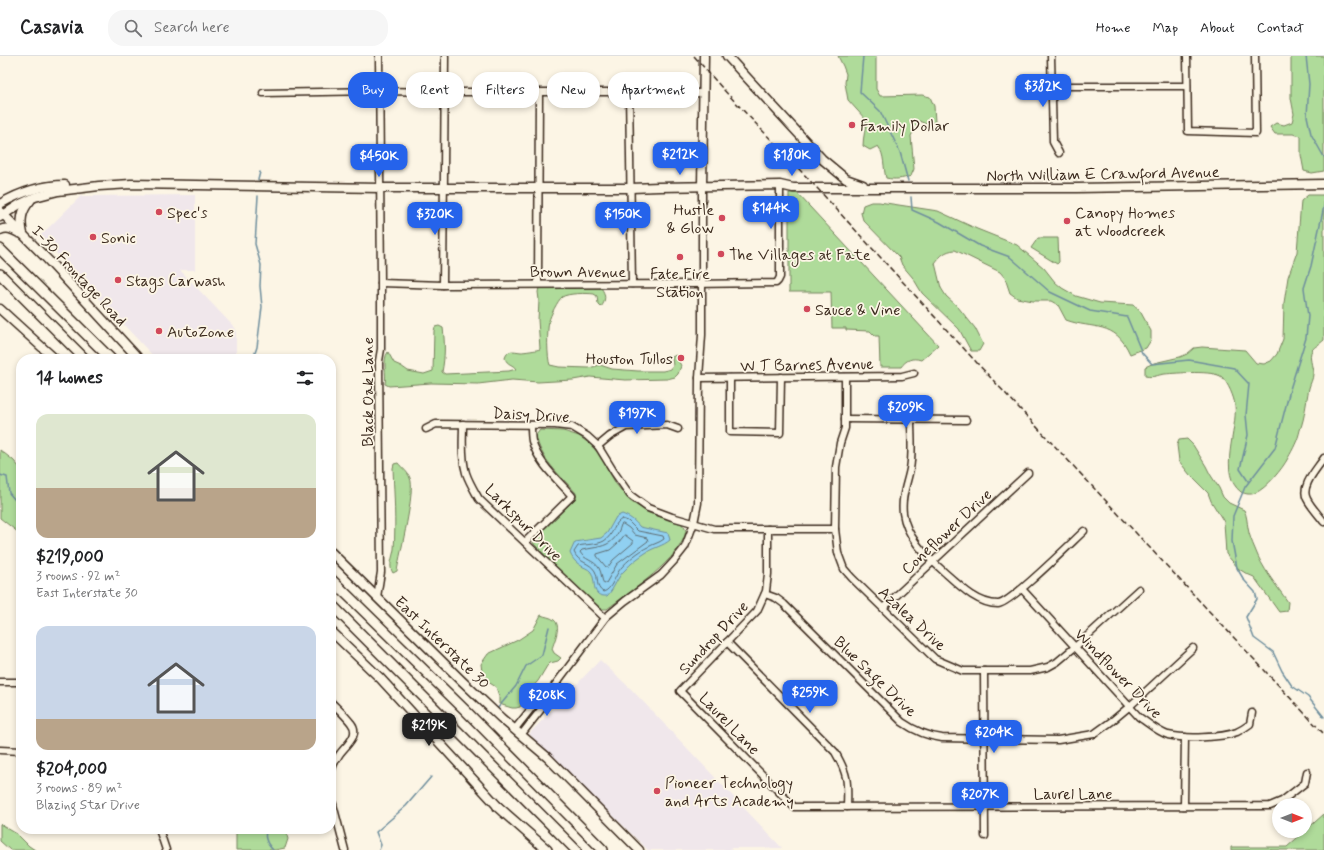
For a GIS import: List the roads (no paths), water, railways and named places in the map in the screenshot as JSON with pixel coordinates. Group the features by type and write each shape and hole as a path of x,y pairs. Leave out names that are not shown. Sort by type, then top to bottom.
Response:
{"highway":[{"path":"2,251 106,354"},
{"path":"0,274 80,354"},
{"path":"336,584 603,850"},
{"path":"336,609 576,850"},
{"path":"498,807 547,850"}],"main road":[{"path":"727,56 830,166 854,182 864,186 882,188"},
{"path":"702,186 704,57"},
{"path":"0,204 22,194 47,187 79,184 99,186"},
{"path":"1,214 32,199 58,191 131,184 381,188 631,188 659,186 780,186 793,188 882,188"},
{"name":"North William E Crawford Avenue","path":"882,188 1077,188 1323,184"},
{"path":"23,235 21,222 22,214 26,205 32,199"},
{"name":"I-30 Frontage Road","path":"1,214 23,235 134,354"},
{"path":"0,230 7,228 12,229 23,235"},
{"path":"0,309 50,354"},
{"name":"East Interstate 30","path":"336,557 462,681 547,757 640,850"},
{"path":"336,636 380,678 498,807 540,850"}],"street":[{"name":"Black Oak Lane","path":"379,56 379,72"},
{"path":"444,56 444,72"},
{"path":"1051,56 1053,142 1059,153"},
{"path":"1187,56 1188,132 1256,133 1255,56"},
{"path":"1052,86 1188,86"},
{"path":"263,93 348,92"},
{"path":"464,92 608,92"},
{"path":"538,284 540,92"},
{"path":"699,93 703,93"},
{"name":"Black Oak Lane","path":"377,597 381,572 379,361 381,188 379,108"},
{"path":"443,284 444,108"},
{"path":"629,108 632,284"},
{"path":"522,735 550,698 552,688 605,618 625,601 661,575 685,547 694,523 698,503 699,378 702,335 702,186"},
{"name":"Brown Avenue","path":"381,282 443,284 702,284 776,282 780,277 780,186"},
{"name":"W T Barnes Avenue","path":"699,378 902,376 914,373"},
{"name":"Azalea Drive","path":"845,376 845,428 840,443 836,467 835,529 838,553 844,569 935,659 964,671 1030,671 1048,668 1075,647 1139,589"},
{"path":"730,378 730,432 780,433 781,377"},
{"path":"845,419 966,420"},
{"path":"911,420 912,452 910,468 902,499 906,527 915,542 932,562 973,596 998,604 1004,602 1022,589 1084,531"},
{"name":"Daisy Drive","path":"426,428 436,424 555,425 572,427 588,436 598,446 630,494 648,508 714,529 835,529"},
{"name":"Larkspur Drive","path":"463,424 463,454 466,472 479,499 605,618"},
{"path":"525,542 572,496 542,461 535,449 532,439 531,425"},
{"path":"598,446 610,436 626,427 667,425 678,429"},
{"path":"1324,458 1306,486 1306,496 1308,501 1324,522"},
{"name":"Coneflower Drive","path":"883,608 1028,473"},
{"name":"Sundrop Drive","path":"680,691 757,611 765,594 768,574 768,529"},
{"name":"Windflower Drive","path":"1022,589 1140,717 1154,728 1168,735 1205,737 1237,732 1250,724 1252,713"},
{"name":"Blue Sage Drive","path":"765,594 776,598 784,604 902,722 917,732 931,737 1058,740 1094,734 1130,706 1193,648"},
{"path":"727,642 835,752 843,766 847,780 847,807"},
{"path":"984,671 985,836"},
{"path":"0,682 16,682"},
{"path":"515,729 544,692 552,688"},
{"name":"Laurel Lane","path":"680,691 794,807 1270,806 1282,801 1305,783 1307,772"},
{"path":"336,707 352,723 355,732 352,740 339,754 336,760"},
{"path":"1184,806 1185,737"},
{"path":"0,750 16,751"},
{"path":"336,816 345,850"},
{"path":"161,834 166,850"}],"water":[{"path":"622,514 632,519 640,527 668,533 670,540 635,560 622,573 607,596 602,596 596,591 591,572 577,563 570,553 575,542 601,538 607,533 616,517"}],"waterway":[{"path":"863,56 860,92 880,111 900,152 908,181"},
{"path":"1306,56 1309,84 1307,116 1311,134 1324,157"},
{"path":"258,180 260,172"},
{"path":"255,354 257,347 262,307 260,286 261,265 255,244 258,196"},
{"path":"911,197 912,210 939,222 980,246 1010,257 1050,292 1090,311 1127,317 1142,353 1152,364 1189,360 1234,368 1249,384 1246,415 1248,435 1240,469 1248,481"},
{"path":"1324,206 1311,266 1304,288 1308,316 1306,338 1291,386 1275,448 1245,487 1233,516 1232,541 1237,568 1244,580 1255,592 1257,599 1246,617 1254,638 1273,652 1282,671 1292,686 1308,697 1324,717"},
{"path":"0,475 7,477 9,493 16,501"},
{"path":"497,709 516,686 526,666 542,655 549,627"},
{"path":"379,850 381,845 376,832 406,806 431,777"},
{"path":"265,834 266,840 273,850"}],"railway":[{"path":"694,56 977,363 1324,734"}],"place":[{"name":"Family Dollar","path":"852,125"},
{"name":"Spec's","path":"159,212"},
{"name":"Hustle & Glow","path":"722,218"},
{"name":"Canopy Homes at Woodcreek","path":"1067,221"},
{"name":"Sonic","path":"93,237"},
{"name":"The Villages at Fate","path":"721,254"},
{"name":"Fate Fire Station","path":"680,257"},
{"name":"Stags Carwash","path":"118,280"},
{"name":"Sauce & Vine","path":"807,309"},
{"name":"AutoZone","path":"159,331"},
{"name":"Houston Tullos","path":"681,358"},
{"name":"Pioneer Technology and Arts Academy","path":"657,791"}]}
